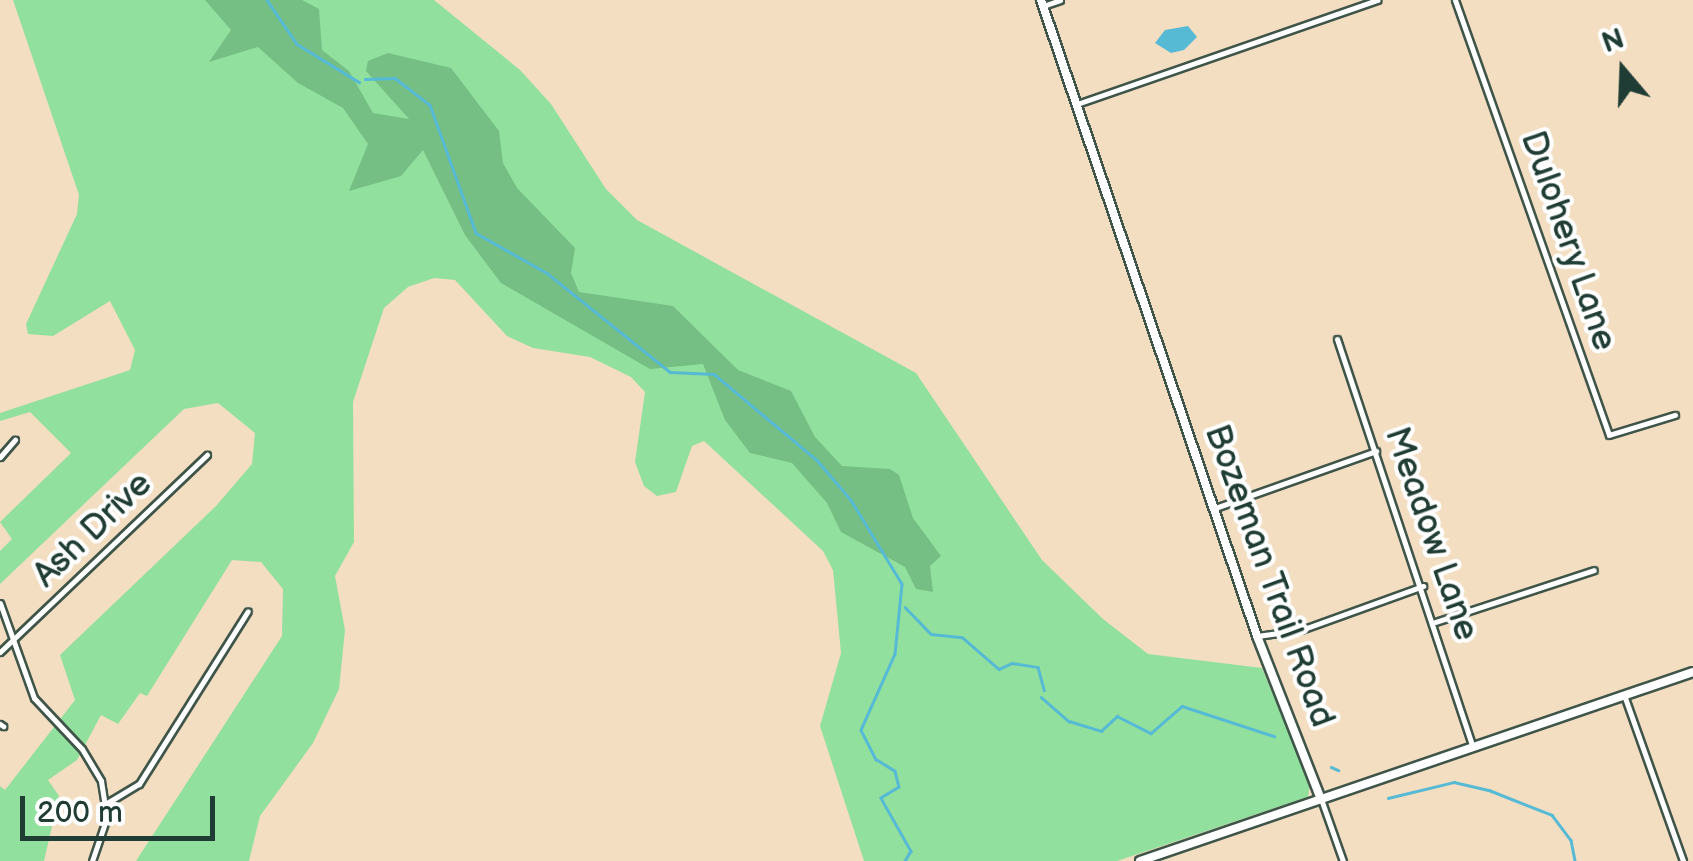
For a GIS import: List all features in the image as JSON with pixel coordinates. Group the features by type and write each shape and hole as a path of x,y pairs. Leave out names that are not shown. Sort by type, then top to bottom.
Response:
{"street":[{"path":"1042,3 1060,0"},
{"path":"1076,104 1378,0"},
{"name":"Dulohery Lane","path":"1455,0 1609,435 1675,416"},
{"name":"Bozeman Trail Road","path":"1042,3 1257,636 1321,799"},
{"name":"Meadow Lane","path":"1338,338 1424,586 1473,747"},
{"path":"0,457 14,440"},
{"path":"1214,508 1376,451"},
{"name":"Ash Drive","path":"0,652 208,455"},
{"path":"1435,622 1594,570"},
{"path":"1257,636 1301,630 1424,586"},
{"path":"0,603 34,698 94,764 107,803 105,832 92,861"},
{"path":"107,803 139,784 248,611"},
{"path":"1140,861 1693,672"},
{"path":"1624,695 1683,861"},
{"path":"1321,799 1343,861"}],"green space":[{"path":"13,0 434,0 520,70 551,104 606,189 637,220 916,373 1042,560 1103,619 1148,654 1262,668 1310,784 1308,797 1117,861 864,861 820,726 841,653 833,570 823,551 704,441 692,446 676,492 657,496 644,486 635,462 645,392 631,377 590,357 533,348 507,336 455,280 434,278 408,287 384,308 353,402 354,542 335,576 345,630 339,689 313,743 260,816 249,861 136,861 282,636 283,589 261,562 232,560 147,696 140,693 118,724 101,715 77,760 48,780 59,796 44,861 0,861 0,786 5,790 75,700 60,655 216,506 252,464 255,433 218,403 184,409 0,584 0,551 12,539 0,522 71,453 30,412 0,421 0,413 130,370 135,350 110,301 53,336 28,334 26,324 77,214 79,195"},
{"path":"205,0 302,0 319,9 322,50 349,71 373,113 409,119 366,71 368,61 388,53 451,68 499,131 503,163 517,188 575,248 571,273 579,292 673,306 738,370 791,391 815,437 842,466 890,469 899,475 913,518 941,556 930,566 933,592 916,589 905,567 841,532 827,503 792,463 750,453 725,420 703,364 650,369 501,283 465,235 423,150 401,176 349,191 368,144 343,108 298,83 258,47 209,62 231,30"}],"water":[{"path":"1188,26 1197,37 1184,50 1171,53 1155,43 1165,30"}],"waterway":[{"path":"267,0 297,44 359,82"},
{"path":"365,79 395,78 430,105 476,233 547,273 670,372 714,374 817,460 851,500 902,584 895,654 861,730 876,759 895,771 899,787 881,798 911,851 905,861"},
{"path":"905,607 931,634 962,637 999,669 1012,663 1038,667 1044,690"},
{"path":"1041,697 1069,721 1101,731 1117,716 1151,733 1182,706 1274,736"},
{"path":"1331,767 1338,770"},
{"path":"1388,798 1454,782 1489,790 1552,815 1571,840 1575,861"}]}
